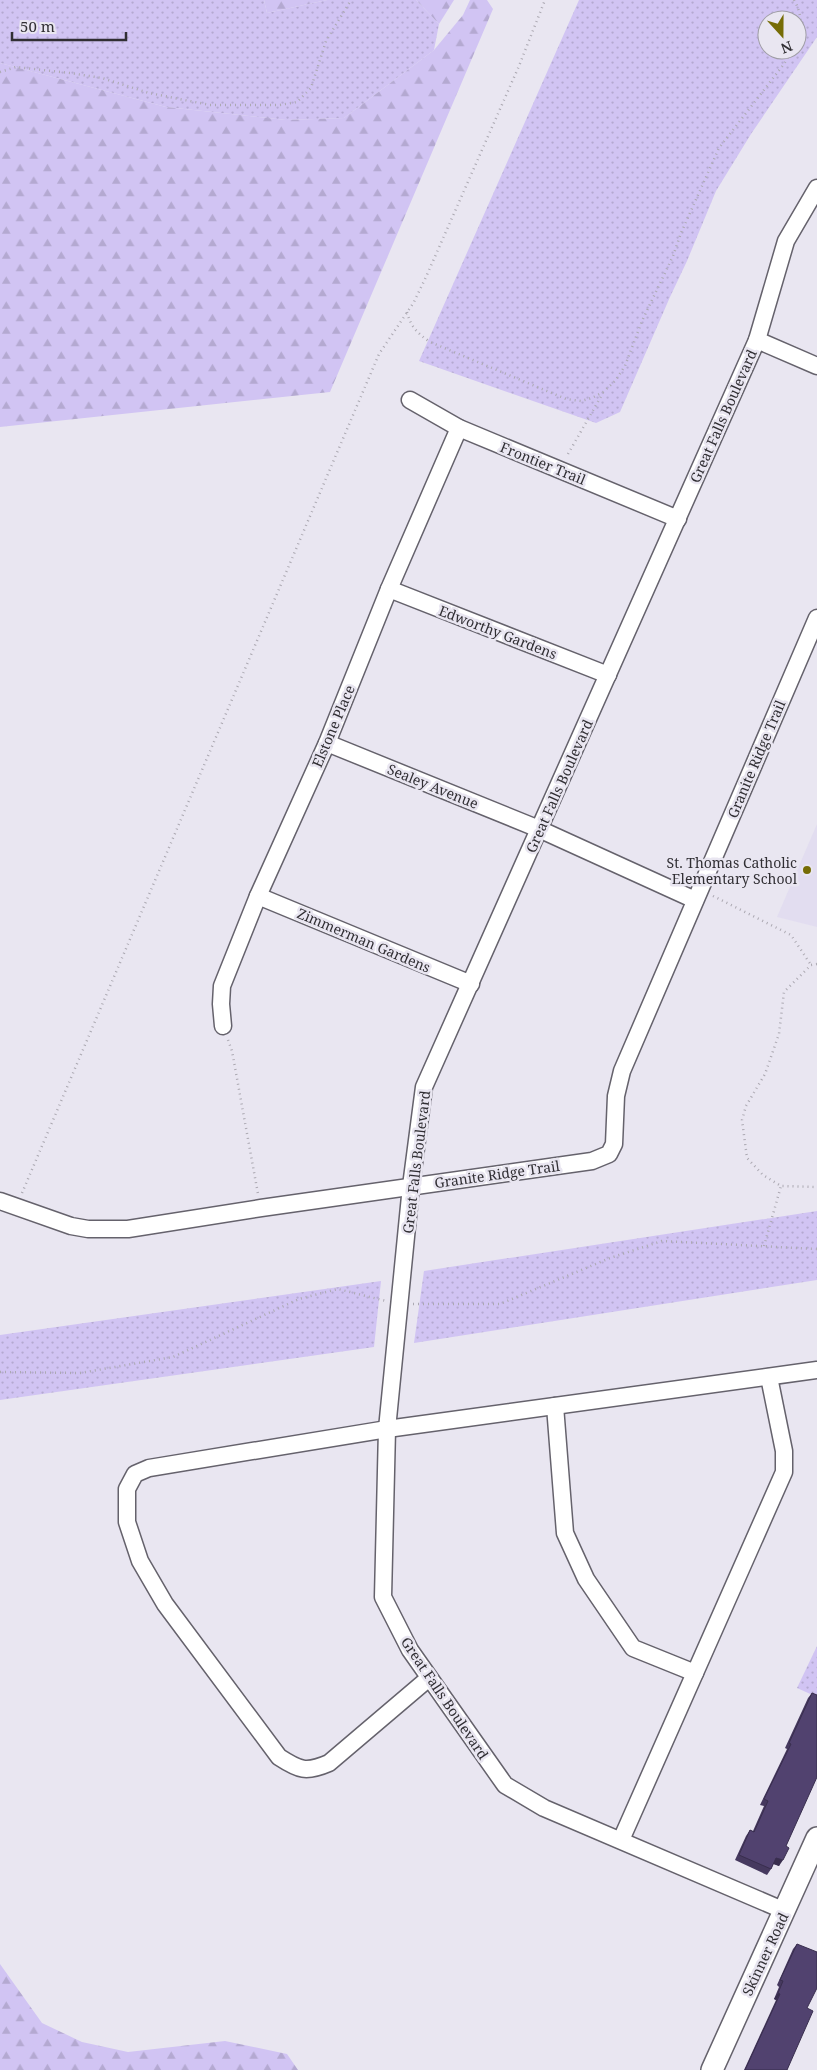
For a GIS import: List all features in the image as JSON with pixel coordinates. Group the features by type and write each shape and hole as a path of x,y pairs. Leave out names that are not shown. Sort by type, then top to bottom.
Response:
{"street":[{"name":"Great Falls Boulevard","path":"785,1910 544,1808 505,1785 410,1650 383,1597 388,1429 410,1186 424,1087 757,340 786,241 817,188"},
{"path":"757,340 817,366"},
{"name":"Frontier Trail","path":"410,400 459,428 678,518"},
{"name":"Elstone Place","path":"223,1026 222,986 258,896 327,743 389,589 459,428"},
{"name":"Edworthy Gardens","path":"389,589 608,675"},
{"name":"Granite Ridge Trail","path":"0,1201 71,1226 128,1229 410,1186 592,1161 609,1154 614,1144 616,1096 622,1070 817,618"},
{"name":"Sealey Avenue","path":"327,743 539,830"},
{"path":"539,830 698,895"},
{"name":"Zimmerman Gardens","path":"258,896 470,984"},
{"path":"429,1678 329,1763 314,1770 296,1767 279,1757 165,1604 140,1561 127,1522 127,1490 135,1474 149,1468 388,1429 817,1370"},
{"path":"621,1840 784,1472 784,1451 769,1377"},
{"path":"555,1406 565,1533 586,1580 633,1648 695,1673"},
{"name":"Skinner Road","path":"712,2070 817,1838"}],"path":[{"path":"0,72 16,67 70,72 102,78 148,93 210,105 280,105 297,102 311,88 326,41 352,0"},
{"path":"21,1196 379,354 407,312 426,277 519,66 544,0"},
{"path":"568,454 603,392 615,381 625,366 642,321 673,256 681,232 719,148 786,60"},
{"path":"407,312 411,326 418,334 430,342 566,399 581,401 603,392"},
{"path":"698,895 791,935 811,965"},
{"path":"817,964 811,965 784,992 779,1034 765,1074 746,1106 742,1120 747,1158 762,1175 782,1186 817,1187"},
{"path":"223,1026 232,1050 261,1208"},
{"path":"764,1246 782,1186"}],"shaded area":[{"name":"St. Thomas Catholic Elementary School","path":"817,824 817,927 777,917"}],"green space":[{"path":"0,0 264,0 267,13 327,0 416,0 439,24 434,50 344,118 286,120 166,107 0,63"},
{"path":"264,0 327,0 267,13"},
{"path":"416,0 454,0 439,24"},
{"path":"470,0 487,0 493,9 330,392 0,427 0,63 166,107 286,120 344,118 434,50 463,15"},
{"path":"579,0 817,0 817,37 807,52 807,10 757,10 757,60 801,60 751,134 716,191 620,412 596,423 419,361"},
{"path":"817,1211 817,1280 414,1343 424,1271"},
{"path":"381,1281 374,1347 0,1400 0,1335"},
{"path":"817,1646 817,1697 797,1688"},
{"path":"0,1964 42,2023 82,2042 128,2052 225,2041 287,2054 298,2070 0,2070"}],"building":[{"path":"812,1693 817,1695 817,1777 786,1846 789,1848 783,1860 776,1858 771,1869 739,1855 750,1830 754,1832 768,1801 764,1799 791,1744 789,1743"},
{"path":"797,1944 817,1952 817,1988 807,2008 813,2011 787,2070 745,2070 780,1994 778,1993 783,1981 780,1980"}],"place":[{"name":"St. Thomas Catholic Elementary School","path":"807,870"}]}
